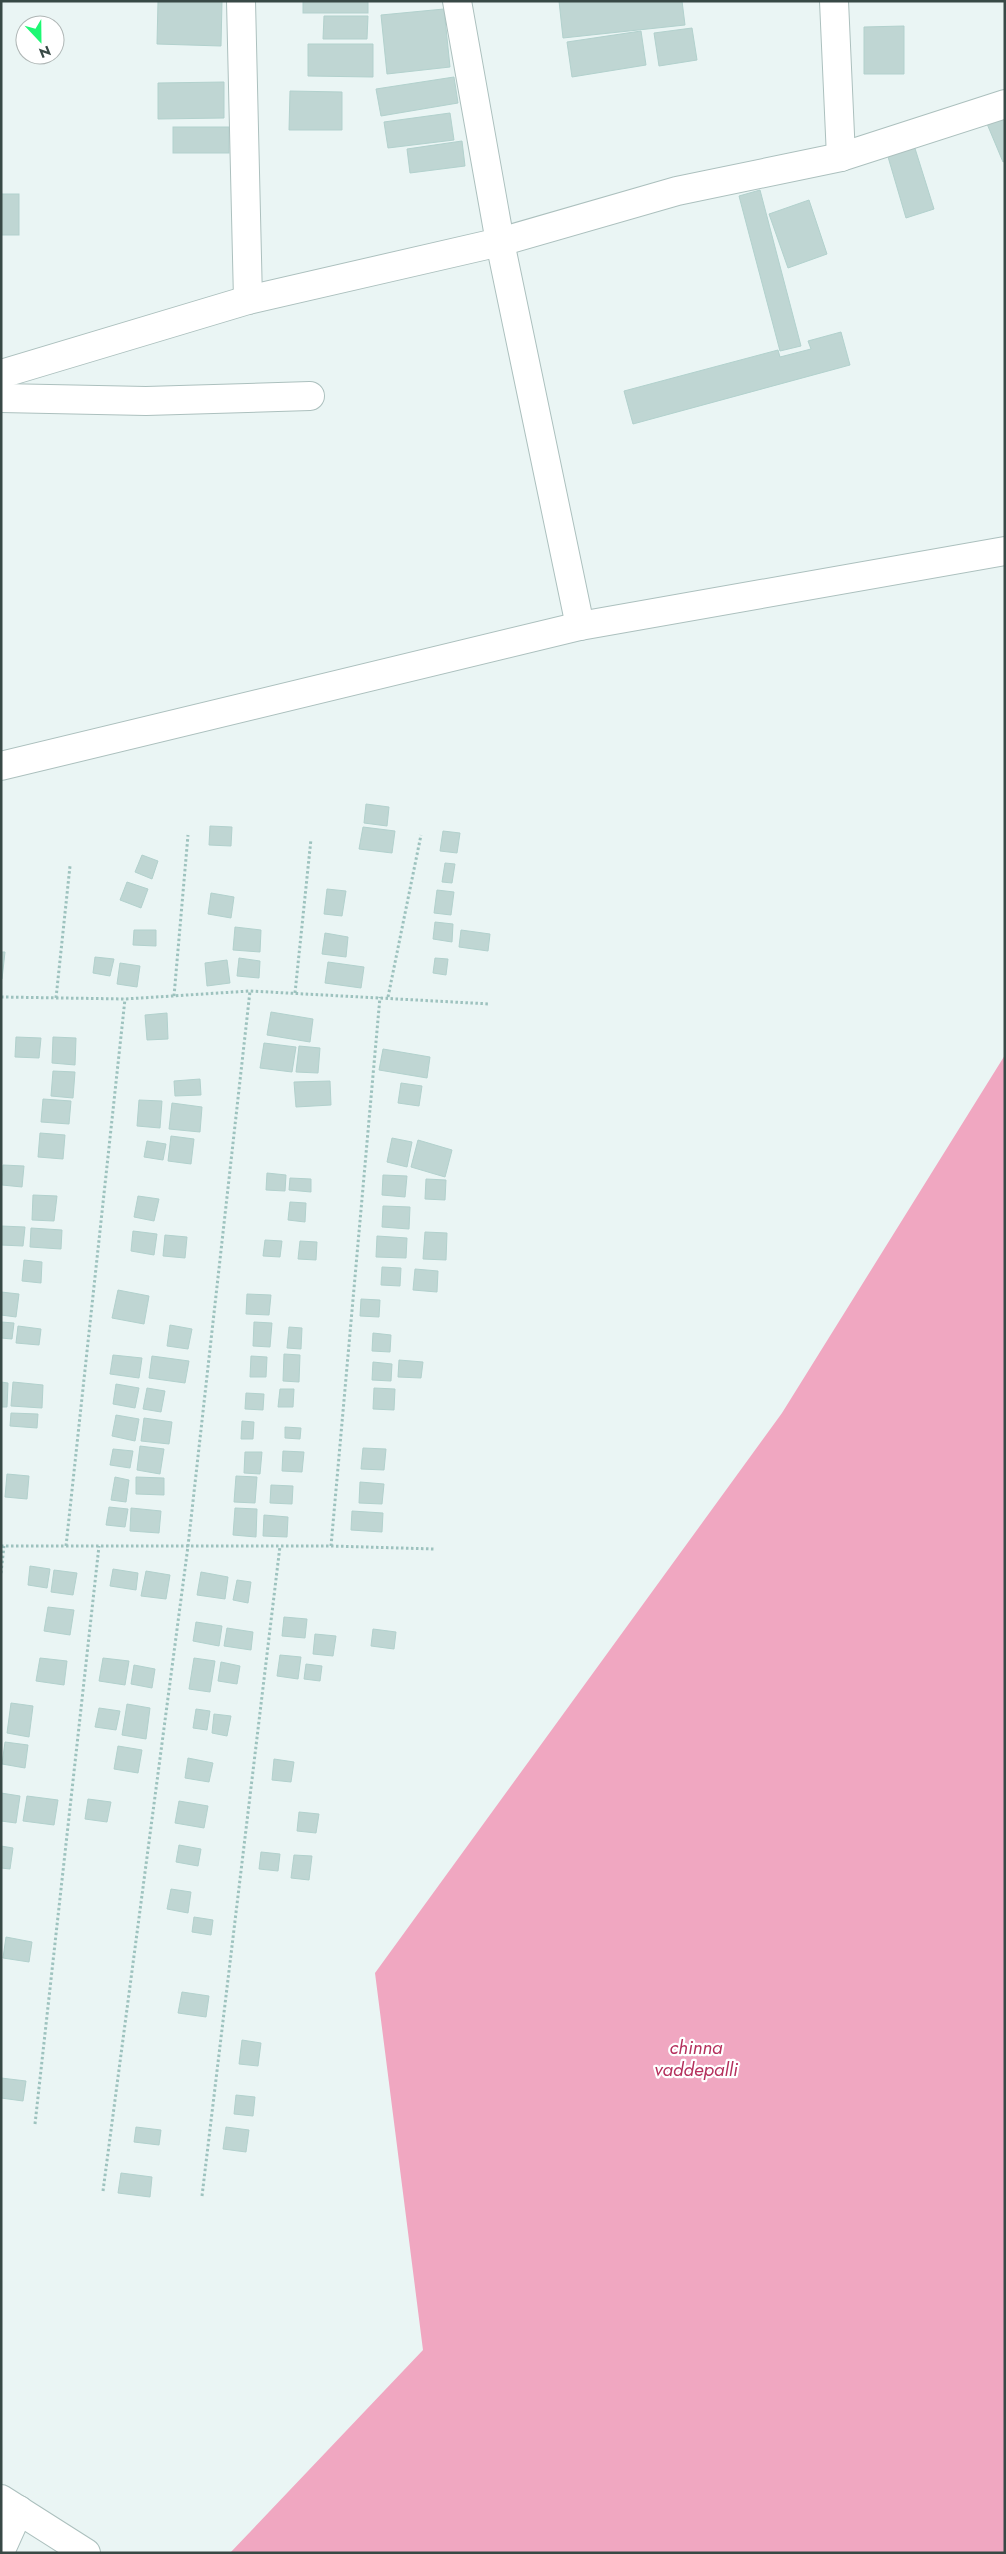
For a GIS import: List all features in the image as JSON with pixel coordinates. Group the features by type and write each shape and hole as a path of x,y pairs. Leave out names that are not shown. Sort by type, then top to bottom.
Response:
{"street":[{"path":"240,1 248,300"},
{"path":"457,1 500,242 580,626"},
{"path":"834,1 841,157"},
{"path":"1,374 248,300 500,242 677,191 841,157 1005,104"},
{"path":"1,398 146,401 310,396"},
{"path":"1,766 580,626 1005,550"},
{"path":"1,2550 10,2504 86,2553"}],"path":[{"path":"174,996 188,835"},
{"path":"388,997 421,835"},
{"path":"295,993 311,839"},
{"path":"56,998 70,866"},
{"path":"103,2191 188,1546 250,991"},
{"path":"1,997 125,999 250,991 490,1004"},
{"path":"332,1546 380,997"},
{"path":"66,1546 125,999"},
{"path":"1,1573 3,1546 332,1546 434,1549"},
{"path":"35,2124 99,1546"},
{"path":"202,2196 280,1546"}],"water":[{"name":"chinna vaddepalli","path":"1005,1055 1005,2553 230,2553 423,2350 375,1973 782,1413"}],"building":[{"path":"158,1 222,1 221,46 157,44"},
{"path":"303,1 368,1 368,13 303,13"},
{"path":"559,1 682,1 685,25 563,38"},
{"path":"444,9 450,67 387,74 381,15"},
{"path":"324,16 368,16 367,39 323,39"},
{"path":"904,26 904,74 864,74 864,27"},
{"path":"692,28 697,60 659,66 654,33"},
{"path":"641,31 646,65 572,77 567,42"},
{"path":"308,44 373,44 373,77 308,76"},
{"path":"454,77 458,103 381,116 376,89"},
{"path":"224,82 224,118 158,119 158,83"},
{"path":"290,91 342,92 342,130 289,130"},
{"path":"1005,110 1005,161 1003,162 985,119"},
{"path":"450,113 454,140 388,148 384,122"},
{"path":"173,127 229,127 229,153 173,153"},
{"path":"462,141 465,166 410,173 407,149"},
{"path":"913,142 934,209 906,218 886,150"},
{"path":"760,190 801,346 780,351 739,196"},
{"path":"1,194 19,194 19,235 1,235"},
{"path":"809,200 827,254 788,268 769,214"},
{"path":"841,332 850,365 633,424 624,391 778,350 780,357 811,349 808,341"},
{"path":"366,804 389,807 387,826 364,823"},
{"path":"210,826 232,827 231,846 209,845"},
{"path":"363,827 395,831 392,853 359,849"},
{"path":"443,831 460,833 457,853 440,851"},
{"path":"142,855 158,861 152,879 135,872"},
{"path":"445,863 455,864 452,883 442,882"},
{"path":"127,882 148,889 141,908 120,900"},
{"path":"327,889 346,891 342,916 324,914"},
{"path":"437,890 454,892 451,915 434,913"},
{"path":"211,893 234,897 231,918 208,914"},
{"path":"435,922 453,924 452,942 433,939"},
{"path":"235,927 261,930 260,952 233,950"},
{"path":"134,930 156,930 156,946 133,945"},
{"path":"461,930 490,934 488,951 459,947"},
{"path":"325,933 348,937 346,957 322,954"},
{"path":"1,952 5,952 2,979 1,979"},
{"path":"95,957 114,959 110,976 93,973"},
{"path":"239,958 260,961 259,978 237,976"},
{"path":"435,958 448,959 446,975 433,973"},
{"path":"227,960 230,983 207,986 205,963"},
{"path":"328,962 364,967 361,988 325,983"},
{"path":"120,963 140,966 137,987 117,984"},
{"path":"271,1012 313,1019 310,1042 267,1035"},
{"path":"167,1013 168,1039 147,1040 145,1015"},
{"path":"16,1037 41,1038 39,1058 15,1057"},
{"path":"53,1037 76,1038 75,1065 52,1063"},
{"path":"264,1043 296,1047 292,1072 260,1068"},
{"path":"299,1046 320,1048 318,1073 296,1072"},
{"path":"383,1049 430,1057 427,1078 379,1070"},
{"path":"53,1071 75,1072 73,1098 51,1096"},
{"path":"200,1079 201,1095 175,1096 174,1081"},
{"path":"330,1081 331,1105 296,1107 294,1082"},
{"path":"401,1083 422,1086 419,1106 398,1103"},
{"path":"43,1099 71,1101 69,1124 41,1122"},
{"path":"139,1100 162,1101 160,1128 137,1126"},
{"path":"172,1103 202,1107 200,1132 169,1129"},
{"path":"40,1133 65,1135 63,1159 38,1157"},
{"path":"171,1136 194,1139 191,1164 168,1161"},
{"path":"392,1138 412,1142 407,1167 387,1162"},
{"path":"418,1140 452,1150 445,1177 411,1167"},
{"path":"147,1141 166,1144 163,1160 144,1157"},
{"path":"3,1165 24,1166 22,1187 2,1185"},
{"path":"267,1173 286,1175 285,1191 266,1190"},
{"path":"383,1175 407,1176 405,1197 382,1195"},
{"path":"290,1178 311,1179 311,1192 289,1190"},
{"path":"426,1179 446,1180 445,1200 425,1199"},
{"path":"33,1195 57,1196 54,1221 32,1220"},
{"path":"138,1196 159,1199 154,1221 134,1217"},
{"path":"290,1202 306,1203 305,1222 288,1220"},
{"path":"383,1206 410,1207 409,1229 382,1227"},
{"path":"1,1226 25,1227 23,1246 1,1245"},
{"path":"31,1228 62,1230 61,1249 30,1247"},
{"path":"133,1231 157,1234 154,1255 131,1251"},
{"path":"425,1232 447,1233 446,1260 423,1259"},
{"path":"165,1235 187,1237 185,1258 163,1256"},
{"path":"377,1236 407,1238 406,1258 376,1257"},
{"path":"265,1240 282,1241 280,1257 263,1256"},
{"path":"300,1241 317,1242 316,1260 298,1259"},
{"path":"24,1260 42,1262 41,1283 22,1281"},
{"path":"382,1267 401,1268 400,1286 381,1285"},
{"path":"415,1269 438,1271 437,1292 413,1290"},
{"path":"118,1290 149,1296 144,1324 112,1318"},
{"path":"1,1292 19,1294 16,1317 1,1315"},
{"path":"247,1294 271,1295 269,1315 246,1314"},
{"path":"361,1299 380,1300 379,1317 360,1316"},
{"path":"1,1322 14,1323 12,1339 1,1338"},
{"path":"254,1322 272,1323 270,1347 253,1346"},
{"path":"170,1325 192,1329 188,1349 167,1346"},
{"path":"18,1326 41,1329 39,1345 16,1343"},
{"path":"289,1327 302,1328 301,1349 287,1348"},
{"path":"373,1333 391,1335 390,1352 372,1351"},
{"path":"284,1354 300,1355 299,1382 283,1381"},
{"path":"113,1355 142,1358 139,1378 110,1374"},
{"path":"152,1356 189,1361 185,1383 149,1378"},
{"path":"251,1356 267,1357 266,1377 250,1377"},
{"path":"399,1360 423,1362 421,1378 398,1377"},
{"path":"373,1362 392,1364 391,1381 372,1380"},
{"path":"1,1382 8,1383 7,1407 1,1407"},
{"path":"13,1382 43,1385 42,1408 11,1406"},
{"path":"116,1384 139,1388 135,1408 113,1404"},
{"path":"147,1388 165,1391 161,1412 143,1409"},
{"path":"374,1388 395,1389 394,1410 373,1409"},
{"path":"280,1389 294,1389 293,1407 278,1407"},
{"path":"246,1393 264,1394 263,1410 245,1409"},
{"path":"11,1413 38,1414 37,1428 10,1426"},
{"path":"116,1415 139,1419 135,1441 112,1436"},
{"path":"144,1418 172,1422 169,1444 141,1441"},
{"path":"242,1421 254,1422 253,1439 241,1439"},
{"path":"285,1427 301,1428 300,1439 285,1438"},
{"path":"140,1446 164,1449 160,1474 137,1470"},
{"path":"363,1448 386,1449 384,1470 361,1469"},
{"path":"113,1449 133,1451 130,1468 110,1465"},
{"path":"283,1451 304,1452 302,1472 282,1471"},
{"path":"245,1452 262,1452 260,1474 244,1473"},
{"path":"7,1474 29,1476 27,1499 5,1497"},
{"path":"236,1476 257,1477 255,1503 234,1502"},
{"path":"115,1477 129,1480 126,1502 111,1500"},
{"path":"136,1477 164,1478 164,1495 136,1494"},
{"path":"360,1482 384,1484 382,1504 359,1503"},
{"path":"271,1485 293,1486 292,1504 270,1503"},
{"path":"109,1507 128,1509 125,1527 106,1525"},
{"path":"131,1508 161,1511 159,1533 130,1531"},
{"path":"235,1508 257,1509 256,1537 233,1535"},
{"path":"352,1511 383,1513 382,1532 351,1530"},
{"path":"264,1515 288,1517 287,1537 263,1536"},
{"path":"30,1566 50,1569 47,1588 28,1585"},
{"path":"113,1569 138,1573 136,1590 110,1586"},
{"path":"54,1570 77,1573 73,1595 51,1592"},
{"path":"146,1571 170,1575 166,1599 141,1596"},
{"path":"201,1572 228,1577 225,1599 197,1595"},
{"path":"237,1580 251,1582 248,1603 233,1600"},
{"path":"48,1607 74,1610 70,1635 44,1631"},
{"path":"284,1617 307,1619 305,1638 282,1636"},
{"path":"196,1622 222,1626 219,1646 193,1641"},
{"path":"227,1628 253,1632 251,1650 224,1646"},
{"path":"373,1629 396,1632 394,1649 371,1646"},
{"path":"315,1634 336,1636 333,1656 313,1654"},
{"path":"280,1655 301,1657 298,1679 277,1676"},
{"path":"40,1658 67,1661 64,1685 36,1681"},
{"path":"103,1658 129,1661 125,1685 99,1681"},
{"path":"194,1658 215,1661 210,1692 189,1689"},
{"path":"221,1662 240,1666 237,1684 218,1681"},
{"path":"306,1664 322,1666 320,1681 304,1679"},
{"path":"134,1665 155,1669 152,1688 131,1684"},
{"path":"11,1703 33,1706 29,1737 7,1733"},
{"path":"127,1704 150,1708 146,1739 122,1735"},
{"path":"99,1708 120,1711 116,1730 95,1727"},
{"path":"196,1709 210,1711 207,1730 193,1728"},
{"path":"214,1714 231,1716 227,1736 212,1733"},
{"path":"5,1742 28,1745 25,1768 2,1764"},
{"path":"118,1746 142,1750 138,1773 114,1769"},
{"path":"188,1758 213,1763 209,1782 185,1778"},
{"path":"274,1759 294,1762 291,1782 272,1780"},
{"path":"1,1793 20,1796 16,1823 1,1821"},
{"path":"27,1796 58,1800 54,1825 23,1821"},
{"path":"88,1799 111,1802 107,1822 85,1819"},
{"path":"179,1801 208,1806 204,1828 175,1823"},
{"path":"299,1812 319,1814 316,1833 297,1831"},
{"path":"179,1845 201,1849 198,1866 176,1862"},
{"path":"1,1846 13,1848 10,1869 1,1868"},
{"path":"261,1852 280,1854 278,1871 259,1869"},
{"path":"294,1855 312,1856 309,1880 291,1878"},
{"path":"171,1889 191,1892 188,1913 167,1909"},
{"path":"194,1917 213,1920 211,1935 192,1932"},
{"path":"6,1937 32,1942 29,1962 3,1958"},
{"path":"182,1992 209,1996 206,2017 178,2013"},
{"path":"242,2040 261,2043 258,2066 239,2064"},
{"path":"1,2078 26,2081 23,2101 1,2098"},
{"path":"236,2095 255,2097 253,2116 234,2114"},
{"path":"136,2127 161,2130 159,2145 134,2142"},
{"path":"226,2127 249,2130 246,2152 223,2149"},
{"path":"121,2173 152,2177 150,2197 118,2193"}]}
